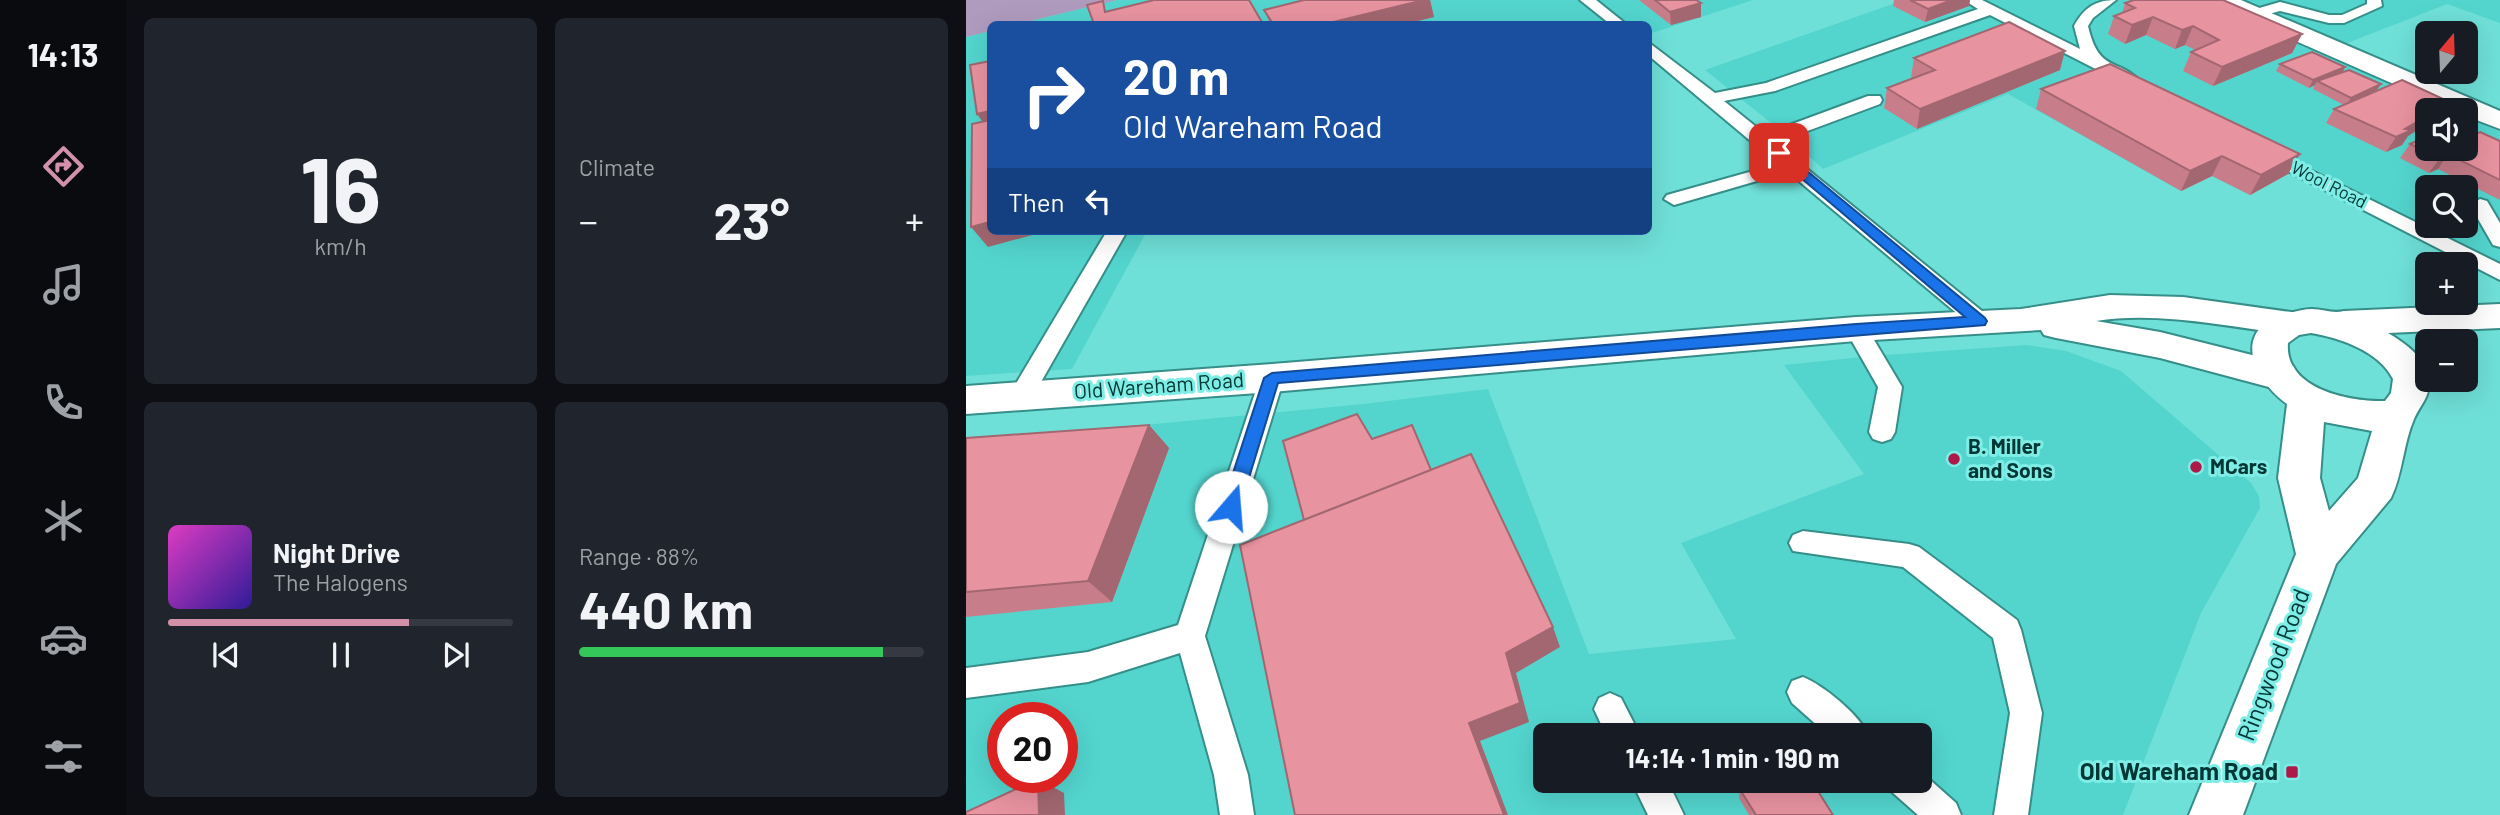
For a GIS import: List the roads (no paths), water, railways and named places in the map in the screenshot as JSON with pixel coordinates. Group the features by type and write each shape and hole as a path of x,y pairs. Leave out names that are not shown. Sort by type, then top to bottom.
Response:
{"street":[{"path":"2222,0 2500,121"},
{"name":"Old Wareham Road","path":"966,400 1272,378 1856,329 2021,321 2109,307 2183,309 2293,323 2332,323"},
{"path":"2332,323 2500,316"},
{"name":"Old Wareham Road","path":"2021,321 2160,345 2293,387 2353,415 2412,387"},
{"path":"2293,323 2279,328 2270,337 2267,348 2270,362 2293,387 2299,478 2318,554"},
{"path":"2332,323 2372,338 2403,364 2412,387"},
{"path":"2478,338 2500,324"},
{"name":"Ringwood Road","path":"2216,815 2318,554 2376,486 2412,387"}],"lane":[{"path":"1587,0 1615,21"},
{"path":"1971,0 2150,92"},
{"path":"2102,66 2085,45 2081,26 2087,15 2109,0"},
{"path":"2254,14 2280,6 2329,19 2344,19 2375,6 2374,0"},
{"path":"1714,99 1769,88 1990,10"},
{"path":"1657,62 1714,99 1980,321"},
{"path":"1764,141 1874,100"},
{"name":"Wool Road","path":"2246,142 2500,273"},
{"path":"1674,200 1793,165"},
{"path":"2480,205 2500,241"},
{"path":"1020,397 1115,235"},
{"path":"1856,329 1890,387 1882,432"},
{"path":"1237,815 1231,775 1190,636 1272,378"},
{"path":"1803,543 1909,556 2006,630 2026,713 2011,815"},
{"path":"966,683 1088,667 1190,636"},
{"path":"1803,692 1838,723"},
{"path":"1655,793 1667,815"},
{"path":"1919,793 1944,815"}],"place":[{"name":"B. Miller and Sons","path":"1954,459"},
{"name":"MCars","path":"2196,467"},
{"name":"Old Wareham Road","path":"2292,772"}]}
